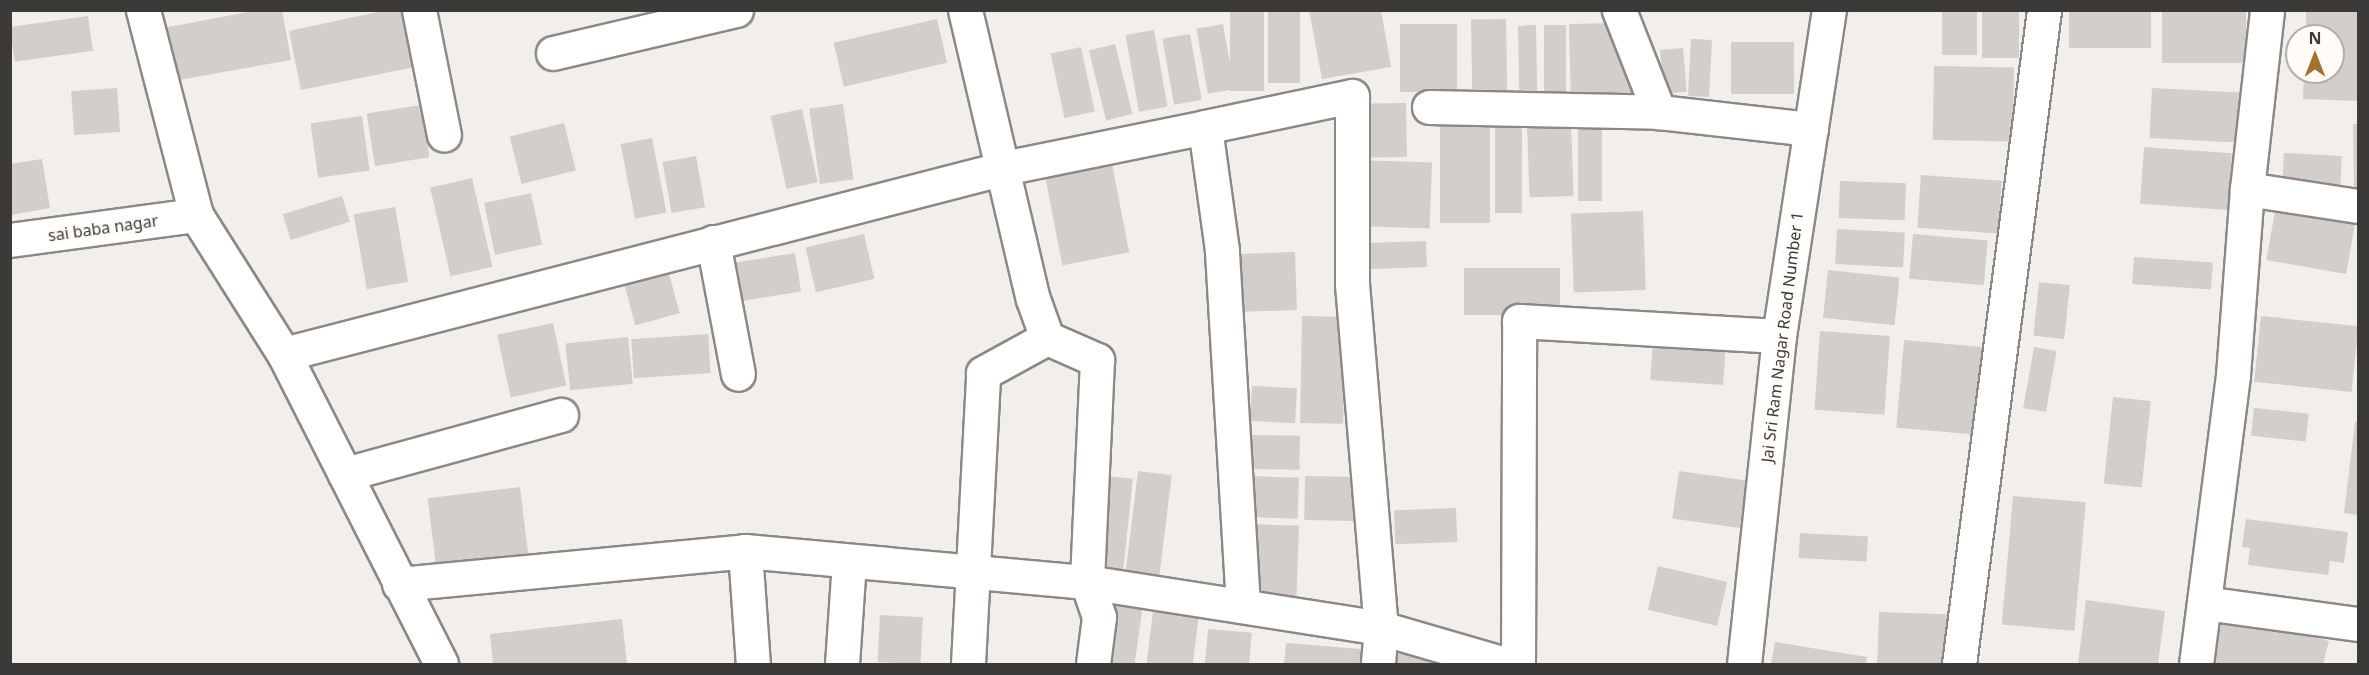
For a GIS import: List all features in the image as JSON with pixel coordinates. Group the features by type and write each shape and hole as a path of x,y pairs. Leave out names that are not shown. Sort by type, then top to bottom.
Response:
{"street":[{"path":"143,10 196,215 284,354 441,664"},
{"path":"419,10 444,135"},
{"path":"553,53 736,10"},
{"path":"964,10 1004,168 1033,299 1047,338 1097,360 1087,582 1099,617 1093,664"},
{"path":"1619,10 1659,112"},
{"name":"Jai Sri Ram Nagar Road Number 1","path":"1744,664 1779,336 1828,10"},
{"path":"1959,664 2044,10"},
{"path":"2196,664 2233,375 2247,189 2267,10"},
{"path":"284,354 1004,168 1352,96 1352,284 1381,628 1378,664"},
{"path":"1429,107 1659,112 1811,129"},
{"path":"1205,127 1222,250 1243,606"},
{"path":"2247,189 2358,206"},
{"name":"sai baba nagar","path":"10,240 196,215"},
{"path":"712,242 738,374"},
{"path":"1518,664 1519,321 1779,336"},
{"path":"968,664 983,373 1047,338"},
{"path":"345,474 561,414"},
{"path":"399,584 745,551 972,574 1087,582 1381,628 1505,664"},
{"path":"745,551 753,664"},
{"path":"842,664 849,562"},
{"path":"2204,603 2358,624"}],"building":[{"path":"259,10 282,10 291,60 173,81 163,28"},
{"path":"387,10 403,10 415,67 301,90 289,31"},
{"path":"1230,10 1264,10 1264,91 1230,91"},
{"path":"1268,10 1300,10 1300,83 1268,83"},
{"path":"1309,10 1381,10 1391,67 1322,79"},
{"path":"1942,10 1977,10 1977,55 1942,55"},
{"path":"1982,10 2019,10 2019,58 1982,58"},
{"path":"2069,10 2151,10 2151,48 2069,48"},
{"path":"2162,10 2246,10 2246,63 2162,63"},
{"path":"2306,10 2358,10 2358,101 2303,99 2304,84 2345,84 2345,24 2306,24"},
{"path":"88,16 93,51 15,62 10,27"},
{"path":"937,19 947,63 844,87 834,43"},
{"path":"1506,19 1507,100 1472,101 1471,20"},
{"path":"1622,23 1623,69 1637,68 1637,103 1571,105 1569,24"},
{"path":"1223,24 1234,89 1208,94 1196,29"},
{"path":"1400,24 1457,24 1457,92 1400,92"},
{"path":"1518,25 1536,25 1537,103 1519,103"},
{"path":"1544,25 1566,25 1566,105 1544,105"},
{"path":"1154,30 1168,107 1139,112 1125,35"},
{"path":"1190,34 1202,100 1174,105 1162,39"},
{"path":"1691,39 1712,40 1709,97 1688,96"},
{"path":"1731,42 1794,42 1794,94 1731,94"},
{"path":"1115,44 1132,114 1106,120 1089,51"},
{"path":"1081,47 1095,112 1064,118 1051,53"},
{"path":"1683,48 1687,92 1664,94 1660,50"},
{"path":"1934,66 2014,67 2013,141 1933,140"},
{"path":"117,88 120,132 74,135 71,91"},
{"path":"2152,88 2239,93 2236,142 2149,138"},
{"path":"1406,103 1407,157 1359,158 1358,104"},
{"path":"843,104 854,179 820,184 809,109"},
{"path":"421,105 429,157 375,166 367,114"},
{"path":"802,109 818,182 786,189 771,116"},
{"path":"362,116 370,170 318,178 311,123"},
{"path":"564,123 576,171 522,184 510,137"},
{"path":"1571,123 1574,196 1530,197 1527,125"},
{"path":"2353,124 2358,124 2358,190 2354,190"},
{"path":"1495,125 1522,125 1522,213 1495,213"},
{"path":"1440,127 1490,127 1490,223 1440,223"},
{"path":"1578,129 1602,129 1602,201 1578,201"},
{"path":"652,138 667,213 635,219 621,144"},
{"path":"2144,147 2232,153 2228,210 2140,204"},
{"path":"2284,153 2342,156 2340,186 2282,183"},
{"path":"696,156 705,207 672,213 663,162"},
{"path":"42,159 50,208 10,215 10,164"},
{"path":"1357,160 1432,163 1430,229 1355,226"},
{"path":"1112,164 1129,252 1062,265 1045,177"},
{"path":"1921,175 2002,181 1998,234 1917,228"},
{"path":"472,178 492,267 451,276 430,188"},
{"path":"1840,181 1906,183 1905,220 1839,218"},
{"path":"531,193 542,245 495,255 484,203"},
{"path":"2278,194 2358,208 2346,274 2266,260"},
{"path":"342,196 350,222 291,240 283,214"},
{"path":"395,207 408,282 367,289 354,214"},
{"path":"1643,211 1646,290 1574,292 1571,214"},
{"path":"1837,229 1905,233 1903,268 1835,264"},
{"path":"864,234 874,279 816,292 806,247"},
{"path":"1913,234 1988,241 1984,285 1909,279"},
{"path":"1426,241 1427,267 1363,269 1362,243"},
{"path":"1295,252 1297,310 1236,312 1234,254"},
{"path":"795,253 801,292 734,302 728,264"},
{"path":"2134,257 2213,263 2211,289 2132,284"},
{"path":"667,266 680,313 635,325 623,278"},
{"path":"1464,268 1560,268 1560,315 1464,315"},
{"path":"1828,270 1900,278 1895,325 1823,318"},
{"path":"2039,282 2070,285 2064,339 2033,336"},
{"path":"1302,316 1345,317 1343,424 1300,423"},
{"path":"2261,316 2358,326 2352,392 2254,382"},
{"path":"553,323 566,386 511,397 497,335"},
{"path":"1820,331 1890,336 1884,415 1814,410"},
{"path":"708,334 711,373 634,378 631,339"},
{"path":"628,337 633,384 570,390 565,344"},
{"path":"1653,340 1726,345 1723,385 1650,380"},
{"path":"1904,340 1983,347 1975,435 1896,428"},
{"path":"2034,347 2057,351 2046,412 2023,408"},
{"path":"1252,386 1297,388 1295,423 1250,421"},
{"path":"2113,397 2151,401 2142,487 2104,484"},
{"path":"2254,408 2309,414 2306,442 2251,436"},
{"path":"2355,422 2358,422 2358,515 2344,513"},
{"path":"1252,435 1300,436 1299,470 1251,469"},
{"path":"1138,471 1172,475 1159,581 1125,577"},
{"path":"1679,471 1746,480 1740,528 1672,519"},
{"path":"1106,476 1133,479 1123,576 1096,573"},
{"path":"1251,476 1299,478 1298,519 1250,517"},
{"path":"1305,476 1356,477 1355,521 1304,520"},
{"path":"520,487 528,554 436,565 428,498"},
{"path":"2013,496 2086,502 2074,631 2002,625"},
{"path":"1456,508 1457,542 1395,544 1394,510"},
{"path":"2246,519 2348,532 2344,563 2330,561 2328,575 2248,565 2250,548 2242,547"},
{"path":"1250,524 1299,526 1296,606 1247,604"},
{"path":"1800,533 1868,537 1867,562 1799,558"},
{"path":"1658,566 1727,582 1717,626 1648,610"},
{"path":"1155,595 1201,601 1193,664 1147,663"},
{"path":"2086,600 2165,611 2158,664 2078,664"},
{"path":"1116,602 1143,606 1135,664 1107,664"},
{"path":"1879,612 1954,615 1952,664 1877,663"},
{"path":"2221,613 2329,641 2323,664 2208,664"},
{"path":"880,615 923,617 920,664 878,662"},
{"path":"622,619 627,664 493,664 490,634"},
{"path":"1208,629 1252,633 1249,664 1205,664"},
{"path":"1775,642 1867,657 1866,664 1771,664"},
{"path":"1286,643 1361,649 1360,664 1284,664"},
{"path":"1395,649 1446,653 1446,664 1393,664"}]}
